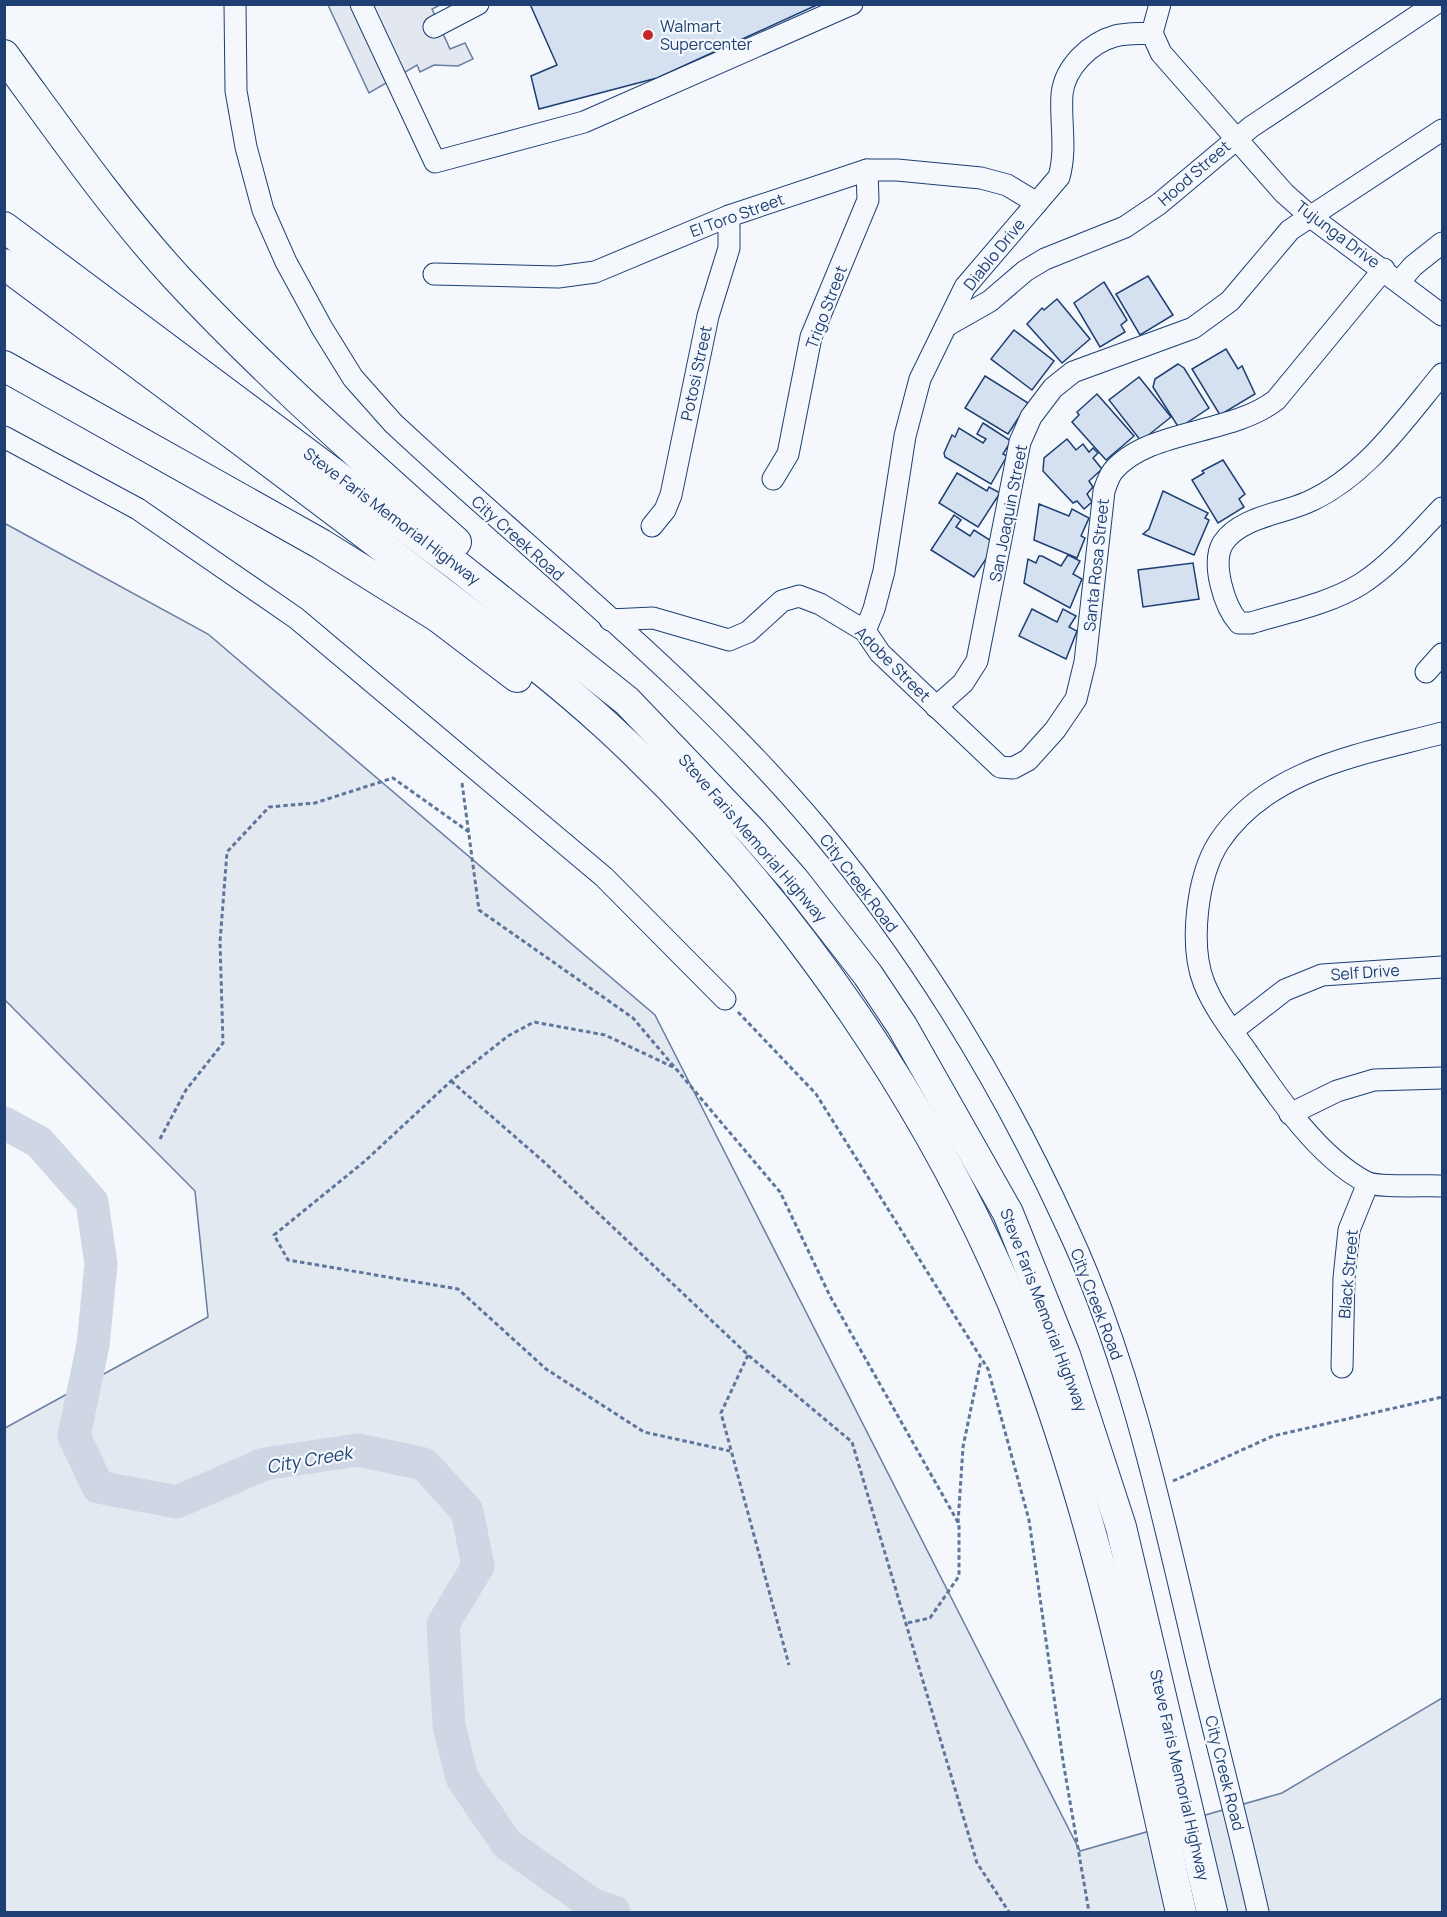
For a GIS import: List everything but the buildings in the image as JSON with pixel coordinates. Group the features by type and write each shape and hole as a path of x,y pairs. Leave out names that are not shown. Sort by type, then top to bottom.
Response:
{"highway":[{"path":"4,55 139,235 212,315 297,397 627,701"},
{"name":"Steve Faris Memorial Highway","path":"4,227 460,568 627,701 669,742 760,841 868,975 907,1035 1008,1213 1065,1355 1121,1527 1212,1912"},
{"name":"Steve Faris Memorial Highway","path":"4,264 262,454 556,683 606,725 683,802 752,878 842,999 933,1135 996,1266 1053,1407 1090,1536 1130,1691 1180,1912"},
{"path":"4,366 257,506 438,617 683,802"}],"street":[{"name":"City Creek Road","path":"235,4 236,91 246,147 260,200 286,262 322,328 353,378 393,423 666,669 816,826 913,955 959,1024 1068,1228 1119,1363 1156,1489 1258,1912"},
{"path":"361,4 435,162 584,122 852,4"},
{"path":"434,27 478,4"},
{"path":"1152,33 1160,4"},
{"name":"Hood Street","path":"946,326 990,301 1024,272 1045,259 1125,227 1159,204 1235,138 1435,4"},
{"name":"Tujunga Drive","path":"1152,33 1161,53 1284,193 1311,217 1443,315"},
{"name":"Diablo Drive","path":"865,631 874,609 884,571 911,413 920,379 965,286 1059,177 1064,161 1062,92 1069,69 1095,44 1116,36 1152,33"},
{"name":"San Joaquin Street","path":"936,707 963,683 977,661 1020,442 1031,417 1053,388 1073,372 1193,328 1209,318 1230,301 1290,230 1443,130"},
{"name":"El Toro Street","path":"434,274 558,277 595,272 729,216 867,170 897,170 981,178 1006,185 1037,203"},
{"name":"Trigo Street","path":"773,480 788,454 811,337 868,200 867,170"},
{"name":"Potosi Street","path":"652,526 665,510 671,495 708,316 729,248 729,216"},
{"name":"Santa Rosa Street","path":"1013,768 1028,760 1056,730 1076,699 1084,663 1104,491 1113,471 1134,454 1161,442 1260,412 1276,400 1392,275 1413,266 1443,243"},
{"path":"1443,374 1383,445 1343,481 1309,502 1235,530 1223,543 1216,561 1230,613 1239,623 1251,623 1359,585 1383,568 1443,507"},
{"path":"4,437 138,509 297,618 604,877 725,999"},
{"name":"Adobe Street","path":"610,620 653,618 729,640 748,632 782,601 799,596 820,604 865,631 880,653 1000,767 1013,768"},
{"path":"1426,672 1443,654"},
{"path":"1443,733 1323,766 1284,783 1249,810 1219,842 1202,882 1196,935 1203,982 1232,1031 1290,1114 1345,1168 1368,1184 1443,1186"},
{"name":"Self Drive","path":"1232,1031 1285,990 1322,975 1443,967"},
{"path":"1290,1114 1337,1091 1374,1080 1443,1078"},
{"name":"Black Street","path":"1342,1367 1344,1278 1349,1230 1368,1184"}],"path":[{"path":"459,754 479,910 633,1018 780,1192 830,1296 958,1524"},
{"path":"160,1139 186,1090 223,1043 220,942 227,852 269,807 315,803 393,778 469,832"},
{"path":"725,999 816,1094 988,1369 1029,1520 1064,1761 1089,1912"},
{"path":"675,1068 605,1035 534,1022 508,1036 451,1081 365,1161 274,1235 288,1260 458,1289 546,1369 644,1432 730,1451"},
{"path":"451,1081 544,1162 748,1355 852,1442 908,1623 977,1863 1009,1912"},
{"path":"748,1355 721,1413 789,1665"},
{"path":"908,1623 930,1618 959,1576 958,1524 963,1448 981,1358"},
{"path":"1156,1489 1272,1436 1443,1397"}],"shaded area":[{"path":"328,5 440,5 432,9 450,49 465,43 473,59 458,66 434,65 420,72 417,65 369,93"},
{"path":"4,523 208,634 655,1015 1080,1851 1282,1793 1442,1698 1442,1912 5,1912 5,1428 208,1317 195,1191 5,1000"}],"waterway":[{"name":"City Creek","path":"4,1123 39,1142 92,1202 101,1264 93,1345 74,1436 98,1487 177,1502 264,1464 358,1450 424,1464 467,1511 478,1566 443,1624 449,1725 462,1778 507,1844 593,1905 614,1912"}],"place":[{"name":"Walmart Supercenter","path":"648,35"}]}
